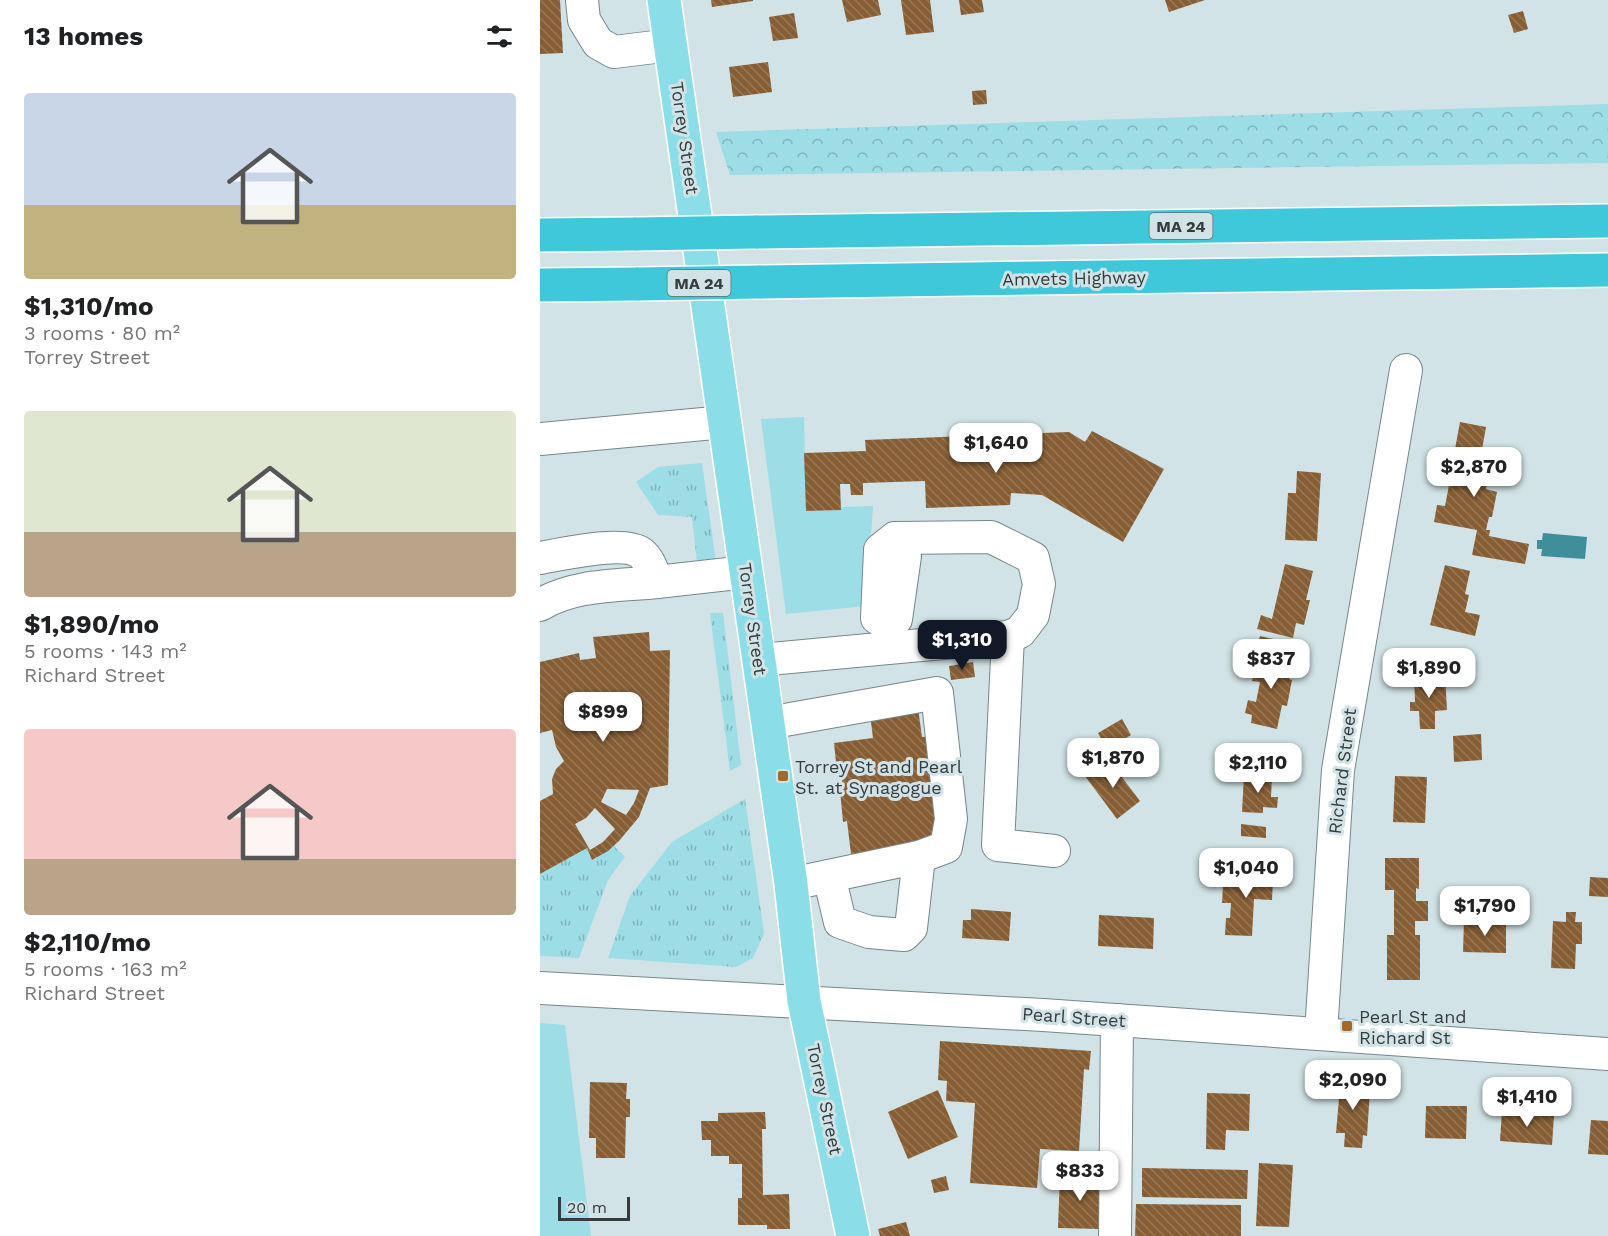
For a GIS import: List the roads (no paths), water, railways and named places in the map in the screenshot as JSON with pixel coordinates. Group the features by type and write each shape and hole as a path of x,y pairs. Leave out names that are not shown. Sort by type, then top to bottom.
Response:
{"highway":[{"name":"MA 24","path":"540,235 1608,221"},
{"name":"Amvets Highway","path":"540,285 1608,270"}],"main road":[{"name":"Torrey Street","path":"664,0 768,723 804,1001 852,1236"}],"street":[{"path":"582,0 584,20 598,43 614,52 671,45"},
{"name":"Richard Street","path":"1321,1033 1338,770 1406,370"},
{"path":"540,439 725,422"},
{"path":"759,660 886,635 1008,637 1020,632 1033,615 1039,584 1034,558 991,537 895,538 905,556 896,619 886,635"},
{"path":"540,558 570,552 627,547 642,554 652,568 657,582"},
{"path":"540,605 575,591 746,572"},
{"path":"1008,637 998,844 1054,851"},
{"path":"768,723 938,693 951,819 946,847 919,858 790,884"},
{"path":"829,876 840,922 869,932 904,935 911,928 919,858"},
{"name":"Pearl Street","path":"540,988 1117,1020 1608,1054"},
{"path":"1115,1236 1117,1020"}],"place":[{"name":"Torrey St and Pearl St. at Synagogue","path":"783,776"},
{"name":"Pearl St and Richard St","path":"1347,1026"}]}
